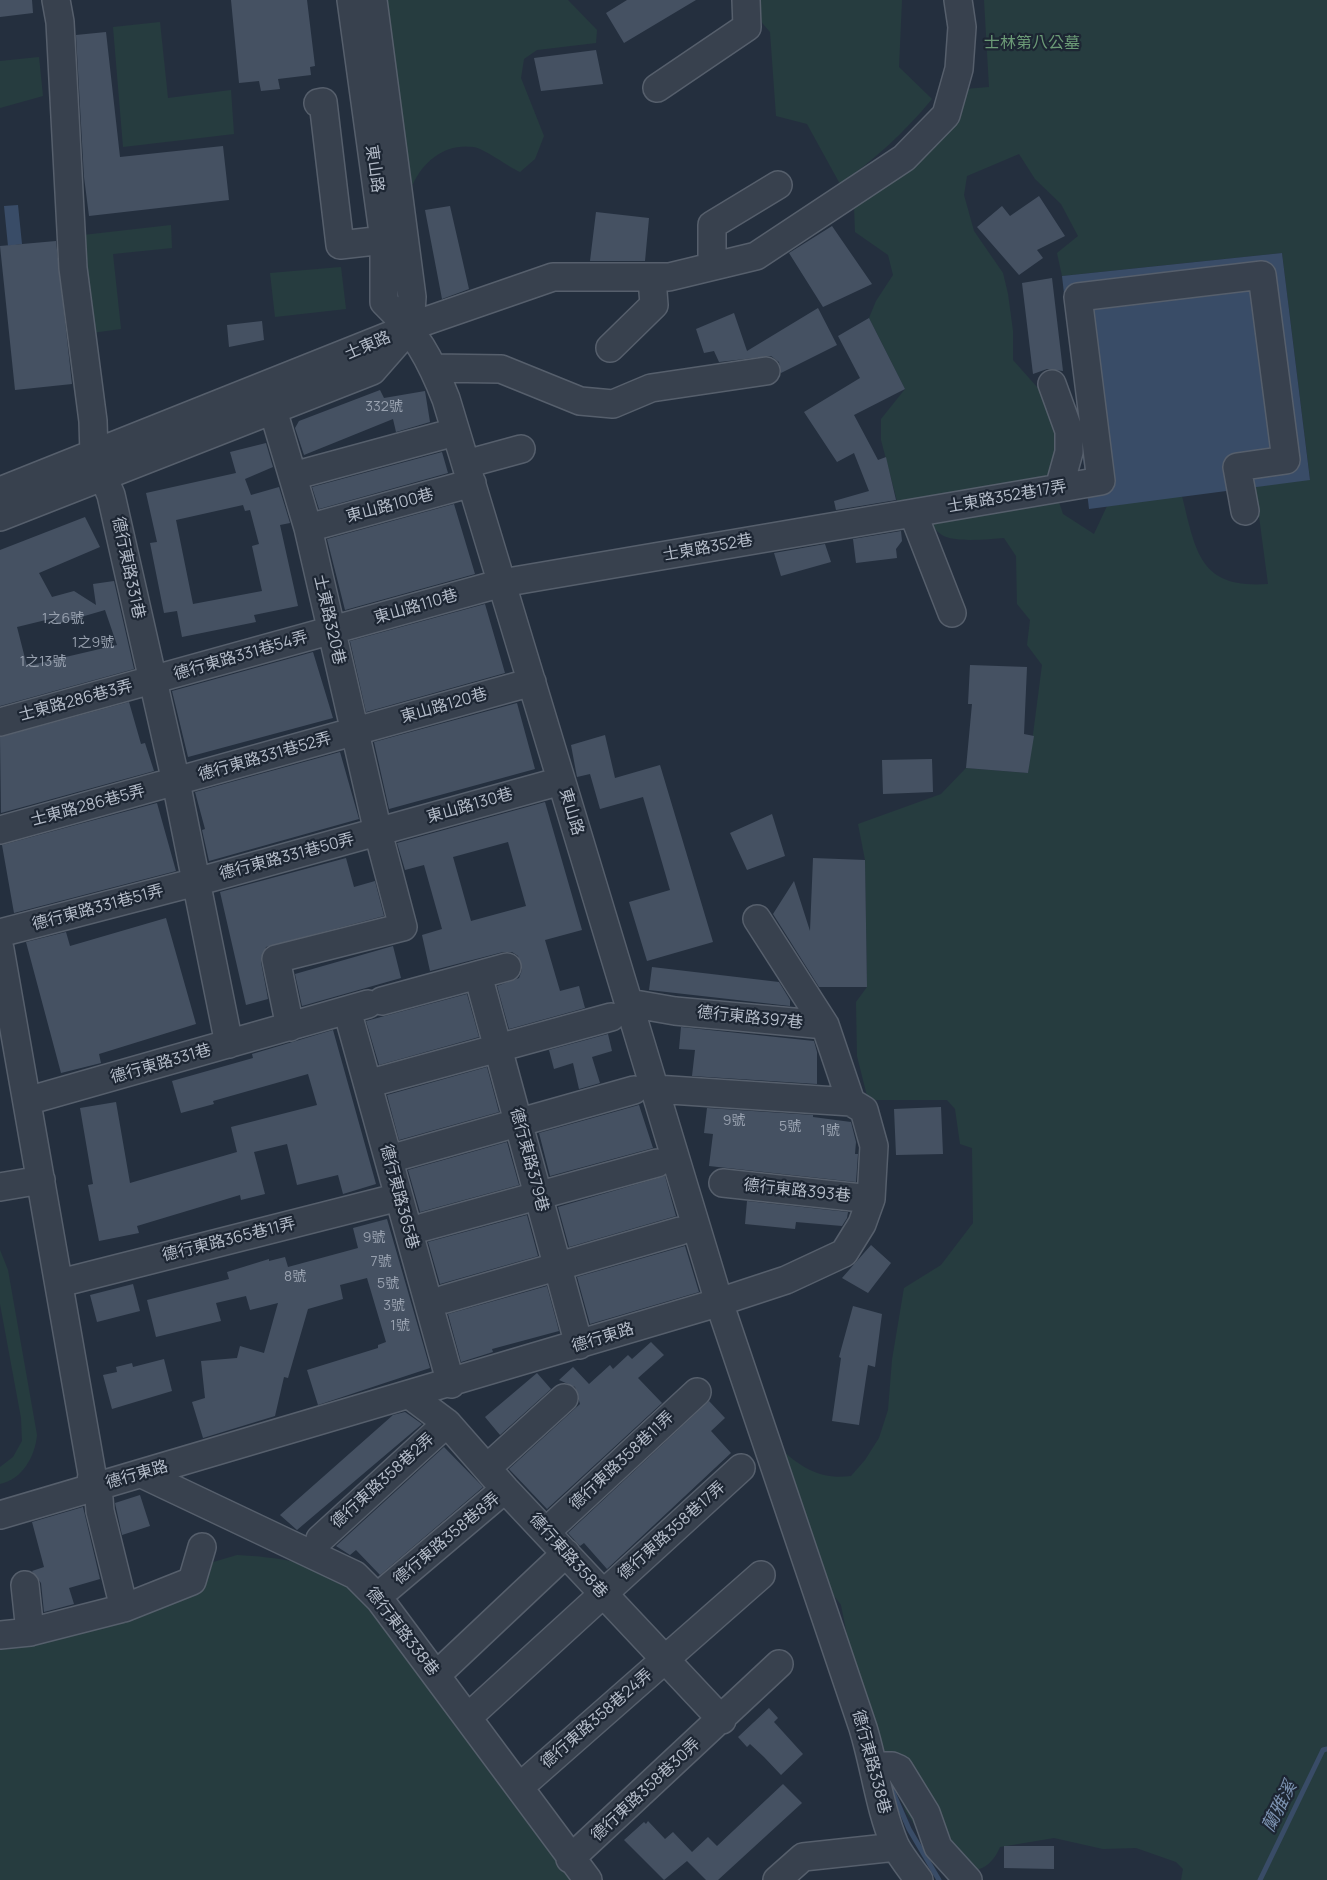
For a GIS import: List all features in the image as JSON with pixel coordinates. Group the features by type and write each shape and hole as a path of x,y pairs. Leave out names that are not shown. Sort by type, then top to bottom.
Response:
{"street":[{"name":"德行東路331巷","path":"27,1101 229,1044 176,782 111,495 99,466 73,268 60,22 56,0"},
{"name":"東山路","path":"351,0 384,240 384,302 410,328 434,368 469,474 561,780 620,1010 644,1089 719,1302"},
{"name":"東山路","path":"373,0 412,297 410,328"},
{"path":"657,88 747,27 746,0"},
{"path":"410,328 553,278 652,279 756,256 904,158 946,115 959,69 962,27 958,0"},
{"path":"318,103 323,102 340,245 384,240"},
{"path":"712,266 712,225 778,185"},
{"name":"士東路352巷17弄","path":"913,513 1101,481 1078,297 1262,275 1286,460 1237,467 1245,511"},
{"path":"610,348 654,305 652,279"},
{"name":"士東路","path":"0,518 99,466 410,328"},
{"name":"士東路","path":"0,491 99,466 273,410 372,371 410,328"},
{"path":"434,368 501,369 580,401 613,404 651,388 766,371"},
{"path":"1052,384 1069,431 1070,452 1059,488"},
{"name":"士東路320巷","path":"273,410 308,528 330,631 403,927 276,959 290,1027"},
{"path":"292,476 455,432"},
{"name":"東山路100巷","path":"308,528 469,474 521,449"},
{"path":"913,513 952,613"},
{"name":"士東路352巷","path":"502,584 913,513"},
{"name":"東山路110巷","path":"330,631 502,584"},
{"name":"德行東路331巷54弄","path":"153,681 330,631"},
{"name":"士東路286巷3弄","path":"0,722 153,681"},
{"name":"東山路120巷","path":"355,731 532,682"},
{"name":"德行東路331巷52弄","path":"176,782 355,731"},
{"name":"東山路130巷","path":"378,832 561,780"},
{"name":"士東路286巷5弄","path":"0,830 176,782"},
{"name":"德行東路331巷50弄","path":"196,882 378,832"},
{"name":"德行東路331巷51弄","path":"0,933 196,882"},
{"name":"德行東路","path":"0,1515 411,1396 719,1302 786,1280 844,1253 862,1224 871,1199 874,1146 864,1110 851,1102 825,1025 757,919"},
{"path":"0,949 5,1012 27,1101 94,1487 124,1608"},
{"path":"229,1044 507,968"},
{"name":"德行東路379巷","path":"478,975 579,1345"},
{"name":"德行東路365巷","path":"366,1005 399,1197 451,1384"},
{"path":"378,1081 498,1048 620,1010"},
{"name":"德行東路397巷","path":"620,1010 675,1011 825,1025"},
{"path":"400,1156 644,1089 851,1102"},
{"path":"424,1227 657,1163"},
{"path":"0,1187 41,1180"},
{"name":"德行東路393巷","path":"723,1183 871,1199"},
{"name":"德行東路365巷11弄","path":"60,1283 399,1197"},
{"path":"445,1299 680,1231"},
{"name":"德行東路338巷","path":"719,1302 874,1766 878,1795 896,1847 919,1880"},
{"name":"德行東路358巷11弄","path":"547,1531 697,1392"},
{"name":"德行東路358巷","path":"411,1396 447,1423 505,1489 547,1531 722,1720"},
{"path":"487,1468 564,1398"},
{"name":"德行東路358巷2弄","path":"320,1539 447,1423"},
{"name":"德行東路358巷17弄","path":"477,1709 741,1468"},
{"name":"德行東路338巷","path":"142,1474 355,1575 381,1600 570,1859 588,1880"},
{"name":"德行東路358巷8弄","path":"388,1588 505,1489"},
{"path":"0,1635 30,1632 124,1608 192,1581 202,1547"},
{"path":"445,1667 566,1553"},
{"name":"德行東路358巷24弄","path":"530,1778 761,1575"},
{"path":"25,1585 30,1632"},
{"name":"德行東路358巷30弄","path":"570,1859 722,1720 779,1664"},
{"path":"874,1766 892,1766 899,1769 926,1813 938,1847 968,1880"},
{"path":"777,1880 802,1857 896,1847"}],"green space":[{"path":"380,0 568,0 597,30 596,43 537,50 524,59 521,78 544,136 535,159 520,172 478,148 464,146 454,148 437,155 423,168 413,184 404,187"},
{"path":"752,0 902,0 899,67 932,99 889,145 840,184 807,124 776,116 770,32 757,17"},
{"name":"士林第八公墓","path":"984,0 1327,0 1327,1880 1181,1880 1183,1869 1176,1862 1136,1848 1103,1849 1054,1838 1000,1847 990,1863 977,1870 961,1871 943,1868 906,1812 880,1741 848,1640 841,1605 819,1576 783,1451 806,1468 831,1476 851,1476 865,1460 879,1438 888,1410 892,1360 904,1288 941,1265 973,1223 972,1148 960,1144 955,1109 947,1100 868,1100 857,1056 856,1002 867,987 865,860 858,824 941,794 966,768 1028,773 1042,665 1027,645 1030,620 1017,604 1016,556 1004,538 972,540 955,539 942,535 911,506 897,501 881,440 881,419 905,389 869,318 876,301 893,275 888,255 855,232 854,206 894,181 927,122 965,89 989,87","holes":["1019,154 1035,179 1061,204 1078,236 1057,253 1062,276 1282,253 1310,479 1255,486 1268,584 1245,584 1228,580 1215,573 1205,563 1197,550 1182,496 1107,506 1094,534 1063,514 1051,479 1056,459 1055,427 1045,396 1013,360 1013,331 1003,273 974,231 964,195 967,176"]},
{"path":"160,22 168,98 231,90 234,134 123,147 113,27"},
{"path":"39,57 43,96 0,108 0,61"},
{"path":"171,225 172,248 113,254 121,329 84,334 74,236"},
{"path":"341,267 346,309 275,317 270,273"},
{"path":"0,1250 8,1270 37,1435 34,1451 21,1472 0,1484 0,1467 13,1457 22,1441 21,1418 0,1304"},
{"path":"237,1555 295,1562 350,1581 577,1880 0,1880 0,1626 73,1625 210,1563"}],"water":[{"path":"18,205 22,244 8,246 4,206"},
{"path":"1282,253 1310,480 1089,509 1062,276"}],"building":[{"path":"0,0 32,0 33,13 0,17"},
{"path":"231,0 307,0 315,66 310,67 311,75 278,79 280,89 261,91 259,81 239,83"},
{"path":"627,0 696,0 624,43 606,13"},
{"path":"106,32 120,157 223,146 229,200 89,216 84,177 76,35"},
{"path":"596,50 603,84 541,91 534,58"},
{"path":"1039,196 1065,236 1037,250 1043,258 1019,275 977,227 1002,206 1010,216"},
{"path":"450,206 469,289 442,299 425,210"},
{"path":"596,212 649,218 645,261 590,261"},
{"path":"832,226 872,284 823,307 789,253"},
{"path":"56,241 72,384 15,390 0,246"},
{"path":"1052,278 1063,371 1047,369 1033,374 1022,283"},
{"path":"818,308 837,345 781,373 779,362 771,356 719,362 714,351 704,353 696,329 734,313 747,351"},
{"path":"869,318 905,389 854,415 878,460 886,457 896,500 836,510 834,501 869,491 854,453 837,462 804,412 860,378 838,336"},
{"path":"262,321 264,340 229,347 227,325"},
{"path":"380,390 384,398 425,391 430,422 396,432 393,419 304,455 295,428 299,421"},
{"path":"266,443 273,467 245,479 251,495 279,487 290,523 280,525 298,606 254,615 256,622 182,637 177,611 164,613 150,543 157,542 146,493 236,473 230,452","holes":["243,505 245,511 250,510 259,544 252,546 262,591 193,604 176,520"]},
{"path":"442,452 448,473 319,509 312,487"},
{"path":"454,504 475,574 345,610 327,539"},
{"path":"85,517 100,547 39,573 52,597 74,591 96,605 93,584 114,581 134,669 0,706 0,550","holes":["105,610 117,645 27,666 17,627 54,618 57,624"]},
{"path":"901,531 902,541 896,549 897,558 856,563 853,539"},
{"path":"825,544 831,562 781,576 774,553"},
{"path":"485,604 505,673 366,712 350,641"},
{"path":"313,652 333,718 188,757 172,691"},
{"path":"970,665 1027,667 1024,734 1034,736 1028,773 966,768 972,704 968,704"},
{"path":"129,702 141,744 145,743 154,771 1,813 0,737"},
{"path":"517,703 535,769 389,809 374,742"},
{"path":"605,735 615,778 660,765 713,942 647,961 629,902 670,890 643,797 600,809 590,774 577,777 571,745"},
{"path":"340,752 359,819 209,861 202,830 205,829 195,792"},
{"path":"932,759 933,792 883,794 882,760"},
{"path":"545,802 582,930 545,940 560,991 579,986 585,1008 509,1029 497,986 519,978 522,970 518,956 512,952 503,952 430,971 422,935 442,929 424,865 405,870 397,843","holes":["508,842 526,906 471,921 453,857"]},
{"path":"157,803 176,871 14,913 2,845"},
{"path":"772,814 785,856 747,870 730,833"},
{"path":"346,858 354,887 375,881 384,916 266,947 261,962 268,999 246,1005 220,892"},
{"path":"813,858 865,860 867,987 819,987 773,914 794,881 810,931"},
{"path":"166,918 196,1024 99,1054 101,1063 61,1073 26,942 66,932 70,946"},
{"path":"393,946 401,978 302,1006 295,974"},
{"path":"652,967 779,982 790,1000 790,1006 649,990"},
{"path":"467,994 479,1037 379,1065 366,1021"},
{"path":"681,1027 814,1041 817,1052 817,1084 692,1076 695,1050 679,1049"},
{"path":"333,1030 376,1184 343,1194 338,1175 297,1185 287,1144 254,1152 265,1194 241,1200 240,1195 137,1226 139,1233 99,1241 88,1185 93,1184 80,1108 116,1102 130,1183 237,1152 231,1127 317,1105 308,1074 213,1101 214,1104 181,1113 172,1081 253,1058 252,1054"},
{"path":"608,1034 612,1051 592,1057 600,1083 579,1089 573,1063 554,1069 549,1050"},
{"path":"487,1067 499,1112 399,1140 387,1095"},
{"path":"639,1105 653,1148 550,1176 539,1133"},
{"path":"941,1107 943,1154 896,1155 894,1109"},
{"path":"707,1108 813,1115 813,1117 851,1122 856,1142 855,1154 858,1154 856,1182 709,1166 713,1134 704,1133"},
{"path":"507,1142 519,1185 420,1212 408,1170"},
{"path":"665,1176 676,1216 569,1247 558,1207"},
{"path":"747,1201 848,1212 842,1226 796,1222 795,1229 745,1224"},
{"path":"527,1215 538,1256 440,1284 428,1242"},
{"path":"387,1219 430,1368 318,1405 307,1370 378,1348 378,1345 386,1342 367,1278 340,1285 343,1299 308,1309 288,1378 284,1377 275,1416 203,1438 192,1402 205,1398 201,1361 237,1358 240,1346 264,1353 278,1303 250,1310 246,1296 216,1303 221,1321 156,1337 147,1300 229,1279 227,1272 269,1259 269,1261 285,1257 288,1267 358,1248 353,1228"},
{"path":"871,1245 891,1263 868,1293 842,1278"},
{"path":"685,1246 699,1292 590,1324 577,1277"},
{"path":"133,1284 140,1311 97,1322 90,1295"},
{"path":"547,1286 559,1331 492,1349 493,1352 461,1362 448,1314"},
{"path":"853,1306 882,1314 875,1367 868,1365 859,1425 832,1421 841,1358 839,1357"},
{"path":"651,1342 664,1355 638,1378 662,1403 547,1509 509,1469 580,1404 575,1387 559,1380 573,1367 589,1384 610,1365 613,1369 628,1355 632,1359"},
{"path":"164,1359 172,1391 112,1409 103,1375 117,1372 116,1367 132,1363 133,1367"},
{"path":"537,1373 551,1389 500,1435 485,1417"},
{"path":"709,1401 725,1418 711,1431 731,1453 607,1569 584,1543 580,1546 568,1533"},
{"path":"405,1412 422,1424 297,1530 280,1515 393,1415"},
{"path":"444,1447 483,1487 380,1575 356,1550 350,1555 336,1546"},
{"path":"140,1495 150,1526 122,1535 115,1503"},
{"path":"83,1507 100,1579 69,1588 74,1604 44,1612 41,1583 32,1571 44,1567 32,1522"},
{"path":"769,1708 778,1718 774,1722 803,1754 781,1775 750,1744 747,1747 738,1737"},
{"path":"783,1784 802,1803 718,1880 706,1880 687,1861 664,1880 624,1840 648,1821 665,1839 673,1832 692,1852 708,1837 717,1846"},
{"path":"1004,1846 1054,1846 1054,1869 1004,1868"}],"waterway":[{"name":"蘭雅溪","path":"1260,1880 1323,1750 1327,1749"},
{"name":"蘭雅溪","path":"889,1783 909,1829 939,1880"}]}
